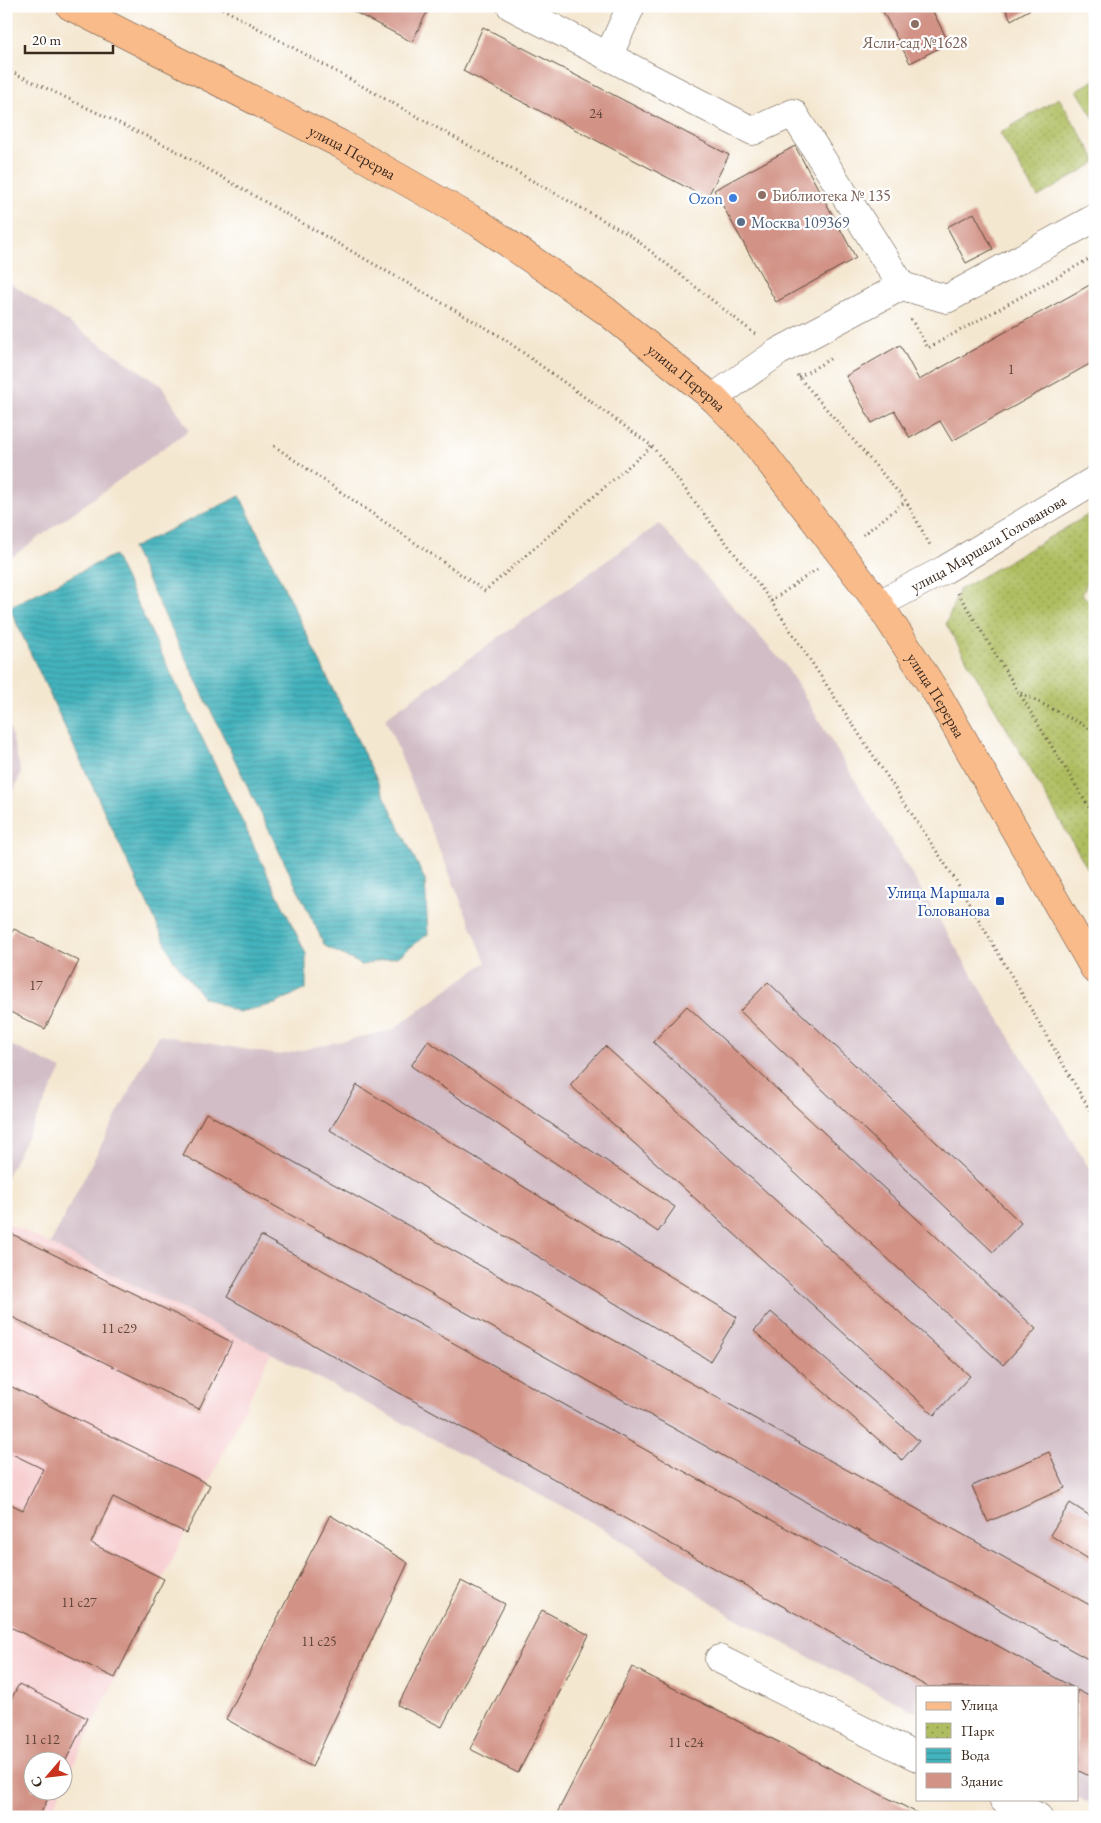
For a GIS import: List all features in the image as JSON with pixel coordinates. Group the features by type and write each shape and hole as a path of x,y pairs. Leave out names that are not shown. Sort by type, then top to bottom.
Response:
{"main road":[{"name":"улица Перерва","path":"70,6 340,144 478,223 606,311 713,398 749,435 841,552 879,604 939,697 1095,970"}],"street":[{"path":"511,6 753,131 793,113 902,286 947,299 1095,218"},
{"path":"608,56 631,6"},
{"path":"713,398 778,352 902,286"},
{"name":"улица Маршала Голованова","path":"879,604 944,570 1095,480"},
{"path":"719,1659 916,1757"},
{"path":"1005,1800 1038,1817"}],"path":[{"path":"6,69 168,147 500,336 652,446 771,601 956,879 1095,1119"},
{"path":"274,446 485,591 652,446"},
{"path":"771,601 841,552 906,501"},
{"path":"1021,693 1095,731"}],"shaded area":[{"path":"6,280 162,386 189,430 6,561"},
{"path":"659,524 786,666 1095,1178 1095,1806 1078,1798 1078,1686 916,1686 916,1712 730,1615 604,1529 271,1353 50,1244 158,1035 279,1055 392,1030 486,962 385,718"},
{"path":"6,712 21,773 6,810"},
{"path":"6,1043 62,1069 6,1178"},
{"path":"6,1222 271,1353 72,1769 72,1750 22,1750 22,1800 57,1800 49,1817 6,1817"}],"green space":[{"path":"1095,80 1095,120 1077,90"},
{"path":"1059,98 1095,158 1095,163 1038,197 1000,133"},
{"path":"1095,511 1095,566 1082,595 1095,606 1095,881 946,624 959,590"}],"water":[{"path":"240,496 425,880 428,934 399,956 362,965 325,946 132,548"},
{"path":"114,555 306,954 306,988 275,1004 238,1012 203,997 173,959 9,607"}],"building":[{"path":"343,6 430,6 412,42"},
{"name":"Ясли-сад №1628","path":"880,6 930,6 949,43 910,63"},
{"name":"Ясли-сад №1628","path":"1004,6 1036,6 1011,20"},
{"path":"483,27 729,155 707,198 463,71"},
{"path":"795,146 856,258 776,302 714,190"},
{"path":"974,213 993,249 966,263 947,227"},
{"path":"1095,282 1095,361 952,441 940,421 910,438 895,411 872,423 846,376 900,345 919,380"},
{"path":"14,929 79,961 45,1029 6,1010 6,944"},
{"path":"768,982 1021,1223 993,1252 740,1011"},
{"path":"687,1006 1036,1329 1003,1365 653,1042"},
{"path":"428,1041 675,1207 658,1232 411,1066"},
{"path":"605,1046 970,1376 934,1415 570,1085"},
{"path":"357,1085 737,1317 710,1361 330,1130"},
{"path":"206,1113 1095,1608 1095,1663 183,1155"},
{"path":"6,1231 232,1342 199,1409 6,1314"},
{"path":"261,1236 1070,1686 926,1686 227,1297"},
{"path":"771,1312 919,1441 902,1460 754,1331"},
{"path":"6,1384 210,1485 186,1533 113,1497 91,1543 164,1579 115,1678 6,1625 6,1502 23,1510 43,1469 6,1451"},
{"path":"1049,1452 1065,1488 988,1522 972,1486"},
{"path":"1070,1503 1095,1519 1095,1563 1050,1535"},
{"path":"330,1515 408,1563 312,1767 226,1719"},
{"path":"461,1581 505,1604 442,1727 398,1705"},
{"path":"542,1610 589,1635 518,1773 470,1749"},
{"path":"632,1667 925,1817 555,1817"},
{"path":"19,1684 87,1718 71,1750 22,1750 22,1800 47,1800 39,1817 6,1817 6,1709"},
{"path":"1078,1690 1095,1699 1095,1779 1078,1770"}],"place":[{"name":"Ясли-сад №1628","path":"915,24"},
{"name":"Библиотека № 135","path":"762,195"},
{"name":"Ozon","path":"733,198"},
{"name":"Москва 109369","path":"741,222"},
{"name":"Улица Маршала Голованова","path":"1000,901"}]}
